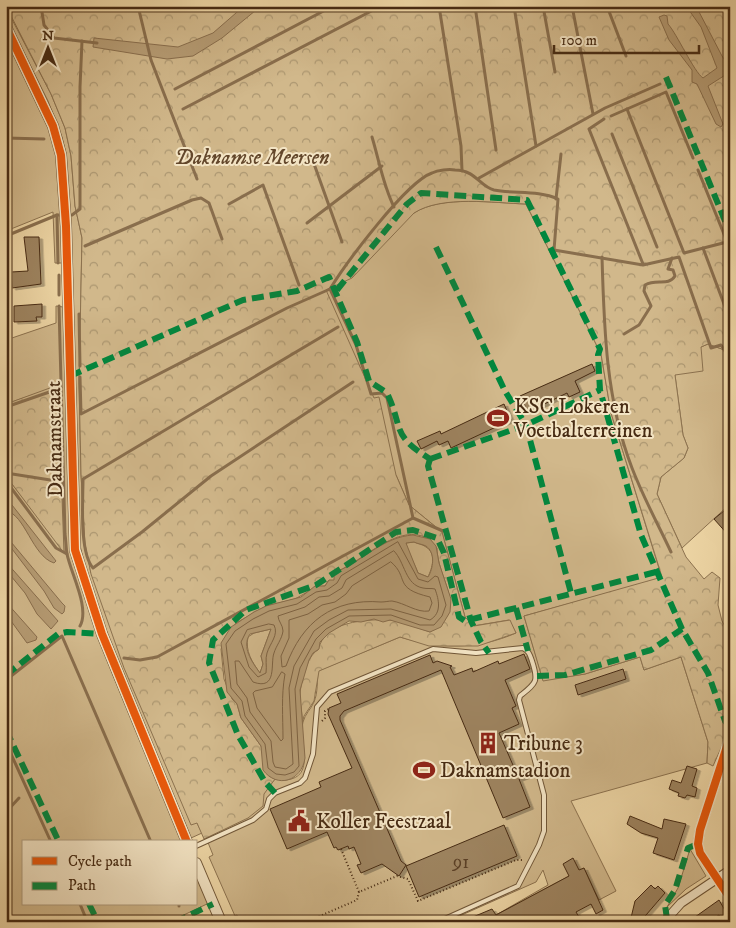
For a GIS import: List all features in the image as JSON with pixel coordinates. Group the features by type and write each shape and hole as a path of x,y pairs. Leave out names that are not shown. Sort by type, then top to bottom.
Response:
{"street":[{"name":"Daknamstraat","path":"6,27 54,126 61,155 66,226 75,550 102,634 186,840"},
{"path":"730,737 700,830 698,844 700,853 730,898"},
{"path":"198,868 221,922"},
{"path":"664,922 681,903 730,870"}],"lane":[{"path":"198,845 253,820 266,809 269,799 275,793 300,783 304,778 313,754 317,707 330,692 433,648 476,653 502,651 517,647 528,651 537,676 534,685 520,696 519,700 544,795 544,831 532,863 518,886 438,922"}],"path":[{"path":"325,711 329,710"},
{"path":"306,922 357,900 359,892 341,849"},
{"path":"359,892 396,876 408,879 418,902 516,860 521,859 532,863"}],"green space":[{"name":"Daknamse Meersen","path":"6,6 730,6 730,352 708,344 701,347 703,371 675,375 683,435 688,448 684,458 661,477 657,494 686,557 704,579 712,572 720,578 718,605 722,621 730,635 730,728 713,766 707,763 708,742 681,657 644,670 640,657 585,674 543,681 524,616 662,577 611,413 601,354 526,204 468,201 439,204 426,207 414,213 352,278 326,290 374,398 379,397 396,475 409,505 442,532 465,617 474,626 510,620 516,633 478,646 429,646 400,637 319,671 314,701 304,716 302,724 300,696 307,664 318,650 322,640 329,633 347,624 369,620 392,620 430,632 442,623 448,614 450,604 437,548 422,536 400,536 389,540 338,571 334,581 328,581 325,586 316,587 295,599 266,606 236,623 221,649 224,679 232,699 237,704 241,718 261,746 269,776 275,779 264,794 263,806 248,818 204,839 197,823 191,825 124,668 91,574 85,544 81,474 79,383 82,238 75,206 71,156 65,128 51,94"},
{"path":"6,8 51,94 65,128 71,156 75,206 82,238 79,383 81,474 85,544 91,573 91,309 414,213 425,207 468,201 526,204 601,354 611,413 662,578 524,616 543,680 585,674 640,657 644,670 681,657 708,742 707,763 571,801 616,891 599,900 584,868 496,915 548,885 543,870 536,882 446,922 240,922 237,915 235,916 209,857 213,855 201,825 258,801 275,779 286,780 295,777 301,772 304,765 303,722 313,705 317,691 318,671 400,637 430,644 458,646 501,639 516,633 509,620 473,626 465,617 442,532 409,505 396,475 220,612 197,823 202,833 191,838 114,657 100,620 80,545 71,232 66,154 62,137 48,101 6,17"},
{"path":"6,36 43,111 57,159 61,185 62,263 55,263 53,212 6,231"},
{"path":"56,306 63,307 72,558 113,675 182,840 22,840 22,906 198,906 198,878 209,903 169,922 6,922 6,476 64,551 58,386 6,404 6,340 56,323"},
{"path":"708,344 730,352 730,504 682,548 657,494 661,477 684,458 688,448 683,435 675,375 701,347"},
{"path":"58,385 64,553 6,476 6,404"},
{"path":"414,542 424,546 432,553 432,565 428,577 418,573 407,549 406,543"},
{"path":"271,629 261,656 263,664 260,673 248,652 248,637 254,633"},
{"path":"690,849 706,876 686,889 667,907 678,888"}],"water":[{"path":"244,6 261,6 222,38 193,56 167,59 93,47 94,38 178,47 213,33"},
{"path":"686,6 697,8 722,56 726,62 730,63 730,72 708,86 723,124 721,127 716,124 697,84 692,82 692,70 669,40 659,17 667,16 668,24 703,78 717,68 701,27"},
{"path":"6,502 12,505 56,561 54,563 46,559 40,552 18,519 6,511"},
{"path":"413,535 430,539 436,546 439,563 451,599 450,612 441,627 430,632 390,620 383,622 374,619 361,622 349,621 329,633 320,642 319,649 313,653 309,660 300,690 305,758 303,766 294,777 288,780 282,781 269,776 263,770 261,746 241,718 237,704 227,692 221,643 231,627 254,612 266,606 301,597 315,586 325,586 329,580 334,580 334,575 338,571 383,544","holes":["414,542 426,546 431,553 432,566 428,577 418,573 406,543","271,629 261,656 263,664 260,673 247,649 248,639 250,634"]},
{"path":"6,536 65,606 62,614 54,608 44,591 6,541"},
{"path":"6,562 58,621 51,629 37,614 25,593 6,570"},
{"path":"6,602 37,637 36,640 27,643 6,614"}],"building":[{"path":"24,237 39,237 41,284 12,288 11,272 28,271"},
{"path":"42,304 42,317 36,317 37,321 14,322 14,306"},
{"path":"592,364 595,371 575,381 580,392 569,397 567,393 528,412 520,396"},
{"path":"504,404 511,420 451,448 448,441 439,445 437,441 421,449 417,441 440,431 441,434"},
{"path":"730,506 730,516 726,520 730,524 730,537 714,519"},
{"path":"524,654 530,669 505,680 516,706 512,708 519,724 499,733 516,772 530,766 533,774 519,779 530,807 503,818 441,670 344,711 340,716 340,720 401,861 406,865 399,876 382,864 361,873 357,865 361,864 354,847 349,849 348,846 338,850 336,847 334,848 327,832 287,849 270,809 321,787 319,782 352,768 328,714 329,708 341,703 337,694 430,655 433,663 437,661 452,666 450,667 454,675 472,668 473,672 498,661 499,664"},
{"path":"623,669 626,679 578,695 575,685"},
{"path":"687,766 697,769 692,786 697,788 695,797 687,795 685,798 678,796 679,793 669,789 672,780 681,783"},
{"path":"630,816 662,829 664,819 686,824 674,860 653,853 658,838 641,833 627,824"},
{"path":"504,825 517,856 419,897 406,866"},
{"path":"573,858 579,870 584,868 603,910 596,914 591,904 576,912 582,922 461,922 492,909 496,915 569,876 563,864"},
{"path":"651,885 655,889 658,886 665,893 640,922 630,922 635,901"},
{"path":"719,900 730,919 723,922 719,915 708,922 688,922"}],"waterway":[{"path":"41,6 44,25 54,38 97,43"},
{"path":"138,6 151,60 197,179"},
{"path":"175,89 333,6"},
{"path":"183,109 381,6"},
{"path":"439,6 461,146 462,171"},
{"path":"475,6 496,150"},
{"path":"514,6 536,146"},
{"path":"543,6 555,72"},
{"path":"572,6 593,114"},
{"path":"607,6 626,56"},
{"path":"72,215 80,209 82,41"},
{"path":"479,178 605,108 660,84"},
{"path":"611,116 666,92 693,158"},
{"path":"627,109 684,253 727,242"},
{"path":"604,119 589,129 643,264"},
{"path":"612,134 657,247"},
{"path":"372,137 384,181 394,207"},
{"path":"6,138 44,139"},
{"path":"556,199 561,154"},
{"path":"313,161 342,242"},
{"path":"307,223 382,166"},
{"path":"443,531 413,518 387,398 382,393 371,394 356,345 330,289 377,225 407,191 432,173 440,170 462,171 494,190 543,194 558,199 554,250 643,265 679,257 711,348 721,345 730,359"},
{"path":"698,170 730,249"},
{"path":"229,204 263,185 299,285"},
{"path":"85,246 192,200 201,198 209,203 222,239"},
{"path":"6,236 57,215"},
{"path":"58,263 57,215 61,215"},
{"path":"703,248 730,320"},
{"path":"602,257 608,364 623,443 636,479 671,552"},
{"path":"624,334 639,325 651,306 644,291 645,285 654,282 666,282 675,276 673,270 668,269 672,258"},
{"path":"59,275 59,295"},
{"path":"80,377 81,414 287,308 330,289"},
{"path":"59,306 65,534 67,554 83,610 80,626"},
{"path":"79,314 80,366"},
{"path":"338,327 83,479 82,513 84,539 93,568 142,532 211,476 353,382"},
{"path":"6,407 61,388"},
{"path":"6,473 63,482"},
{"path":"6,481 56,548 67,554"},
{"path":"124,658 140,660 157,657 413,518"},
{"path":"6,680 62,636 150,840"},
{"path":"6,743 50,840"},
{"path":"6,812 19,798"},
{"path":"81,906 87,921 85,922"}],"marked path":[{"path":"666,77 730,233"},
{"path":"337,290 407,204 421,193 527,200 600,349 598,355 600,390 641,535 682,629 708,673 725,721 730,727"},
{"path":"436,247 505,391 526,425 571,593"},
{"path":"70,376 243,300 297,291 329,277 357,342 369,381 387,393 403,437 430,459"},
{"path":"430,459 526,425 600,390"},
{"path":"430,459 428,466 471,621 481,642 489,653"},
{"path":"275,793 265,782 238,735 209,663 213,640 246,610 316,585 396,532 413,530 437,538 444,553 459,617 465,621 656,572"},
{"path":"516,608 528,651"},
{"path":"537,676 565,675 651,650 682,629"},
{"path":"6,675 58,634 67,632 102,634"},
{"path":"6,730 58,840"},
{"path":"667,919 665,905 675,890 688,848 698,844"},
{"path":"175,922 213,904"},
{"path":"90,906 98,922"}],"cycle path":[{"path":"6,27 53,126 61,155 66,226 75,550 102,634 186,840"},
{"path":"730,737 700,830 698,844 700,853 730,898"}],"place":[{"name":"KSC Lokeren Voetbalterreinen","path":"498,418"},
{"name":"Tribune 3","path":"488,743"},
{"name":"Daknamstadion","path":"424,770"},
{"name":"Koller Feestzaal","path":"299,821"}]}
